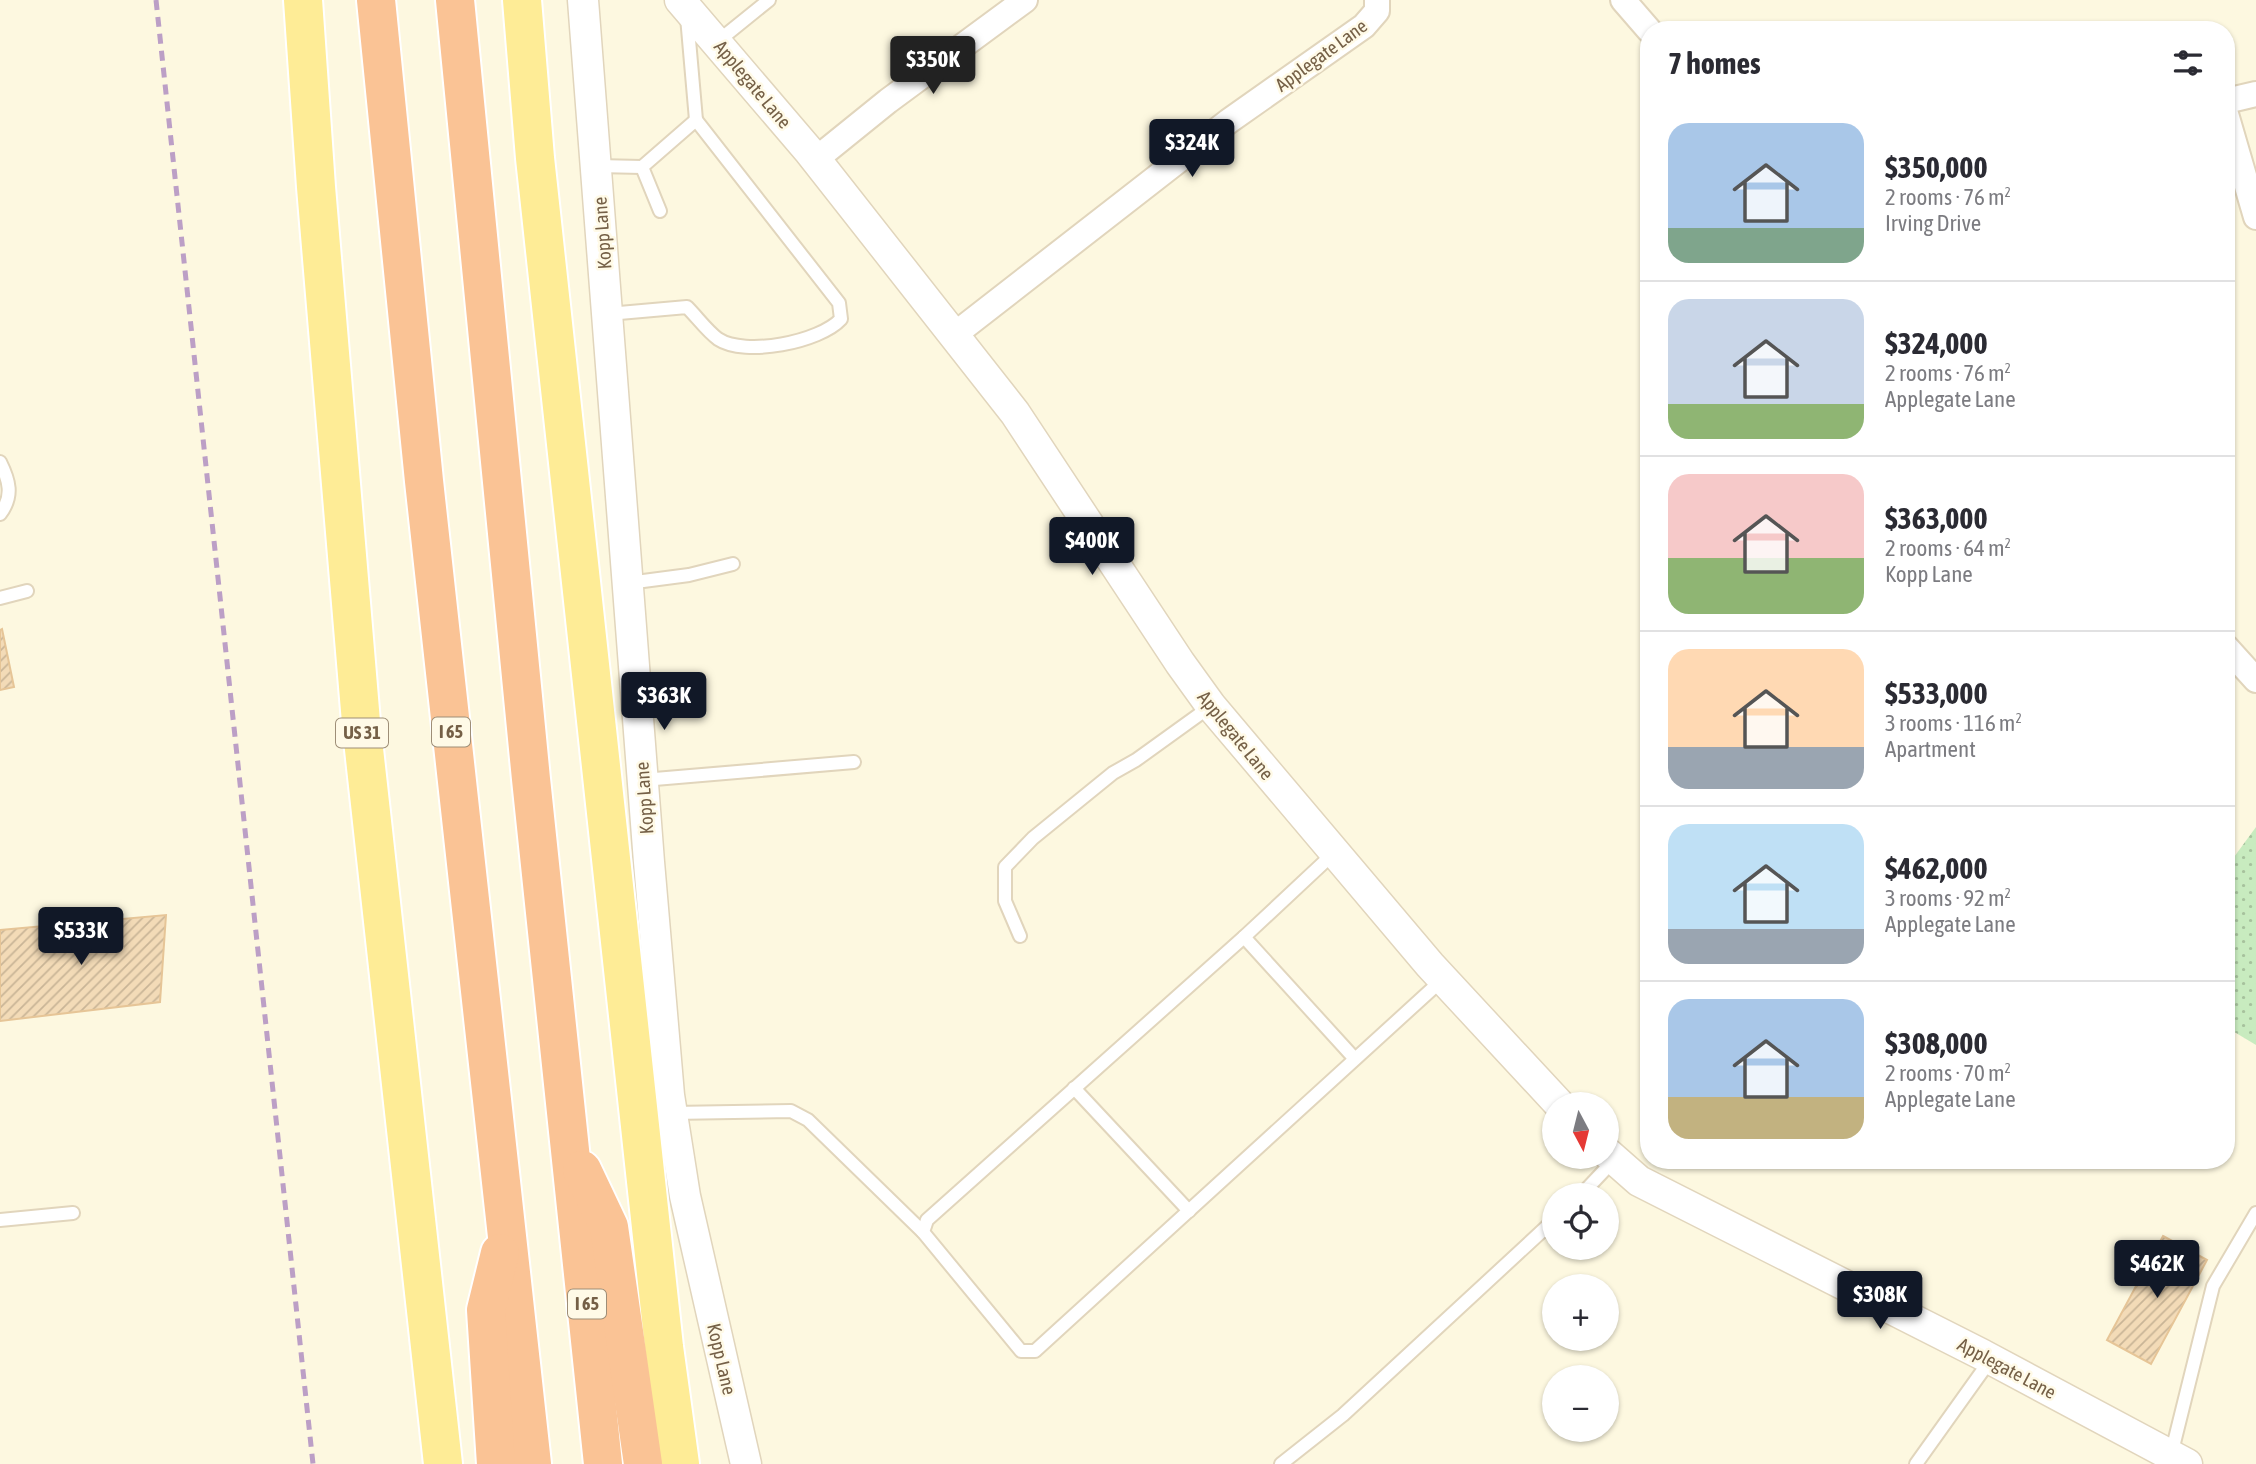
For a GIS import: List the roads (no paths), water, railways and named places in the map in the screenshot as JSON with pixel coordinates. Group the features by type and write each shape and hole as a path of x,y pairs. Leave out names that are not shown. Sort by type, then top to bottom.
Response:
{"highway":[{"name":"I 65","path":"376,0 424,481 532,1464"},
{"name":"I 65","path":"455,0 530,765 603,1464"},
{"path":"570,1143 609,1227 643,1464"},
{"path":"496,1464 486,1310 506,1231"}],"main road":[{"name":"US 31","path":"303,0 361,722 443,1464"},
{"path":"522,0 542,227 664,1347 680,1464"}],"street":[{"name":"Kopp Lane","path":"583,0 643,780 672,1113 685,1196 746,1464"},
{"path":"815,160 888,101 1025,0"},
{"name":"Applegate Lane","path":"954,335 1229,121 1364,26 1377,11 1377,0"},
{"path":"1623,0 1641,21"},
{"name":"Applegate Lane","path":"683,3 815,160 1015,413 1211,706 1443,979 1548,1092"},
{"path":"2235,99 2256,94"},
{"path":"2235,145 2256,217"},
{"path":"2235,657 2256,680"},
{"name":"Applegate Lane","path":"1619,1163 1639,1181 1991,1359 2179,1460"}],"lane":[{"path":"717,42 769,0"},
{"path":"608,314 687,307 718,339 741,347 770,347 832,329 841,319 839,303 696,120 683,3"},
{"path":"597,166 642,167 696,120"},
{"path":"642,167 660,211"},
{"path":"0,462 10,483 4,510 0,514"},
{"path":"628,583 690,575 733,564"},
{"path":"0,598 27,592"},
{"path":"1020,936 1005,901 1005,867 1032,838 1113,773 1136,760 1211,706"},
{"path":"643,780 854,762"},
{"path":"923,1232 927,1220 1244,937 1335,852"},
{"path":"1244,937 1356,1059"},
{"path":"672,1113 791,1111 808,1120 923,1232 1021,1351 1035,1351 1443,979"},
{"path":"1074,1088 1189,1211"},
{"path":"1590,1183 1601,1169"},
{"path":"0,1220 73,1213"},
{"path":"2179,1460 2213,1286 2256,1213"},
{"path":"1281,1464 1343,1415 1542,1231"},
{"path":"1916,1464 1991,1359"}],"railway":[{"path":"156,0 313,1464"}]}
